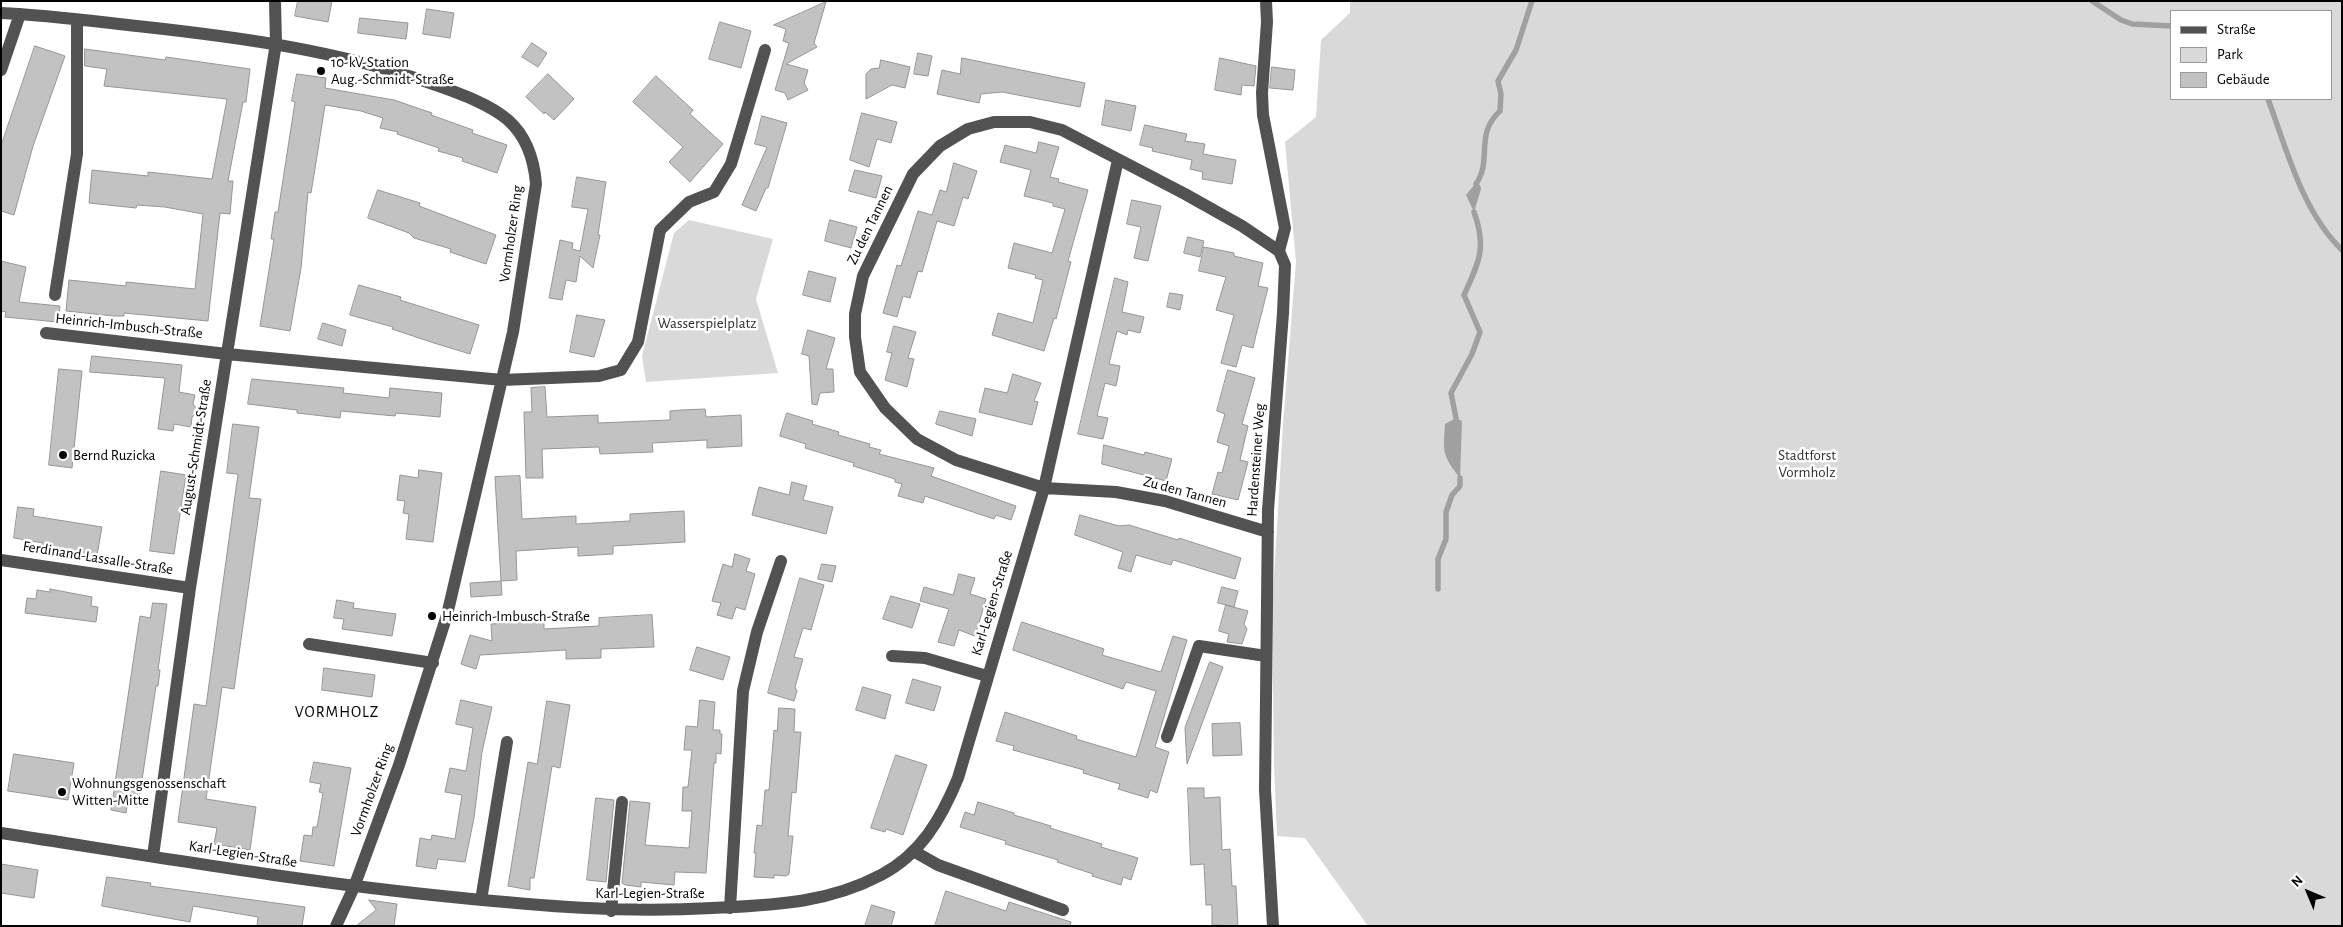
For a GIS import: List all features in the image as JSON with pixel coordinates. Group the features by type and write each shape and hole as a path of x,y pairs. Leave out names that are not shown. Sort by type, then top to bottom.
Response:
{"street":[{"name":"August-Schmidt-Straße","path":"153,856 190,588 276,43 275,1"},
{"name":"Hardensteiner Weg","path":"1266,1 1267,22 1262,93 1263,115 1285,228 1279,251 1285,265 1268,532 1265,790 1273,926"},
{"name":"Vormholzer Ring","path":"1,13 276,43 370,63 448,90 488,107 507,119 519,132 534,163 536,184 513,332 447,615 399,765 354,887 336,926"},
{"path":"1,70 20,14"},
{"path":"55,295 77,154 77,20"},
{"name":"Heinrich-Imbusch-Straße","path":"46,333 227,354 502,380 599,376 621,370 638,342 660,230 689,202 714,192 731,164 765,50"},
{"name":"Zu den Tannen","path":"1268,532 1165,501 1116,492 1044,488 956,460 917,439 885,408 860,372 855,337 855,314 863,276 913,174 940,146 968,129 994,122 1030,122 1062,130 1234,221 1279,251"},
{"name":"Karl-Legien-Straße","path":"1,834 354,887 611,911 730,908 807,902 847,891 882,875 915,852 929,835 946,809 958,778 1044,488 1118,160"},
{"name":"Ferdinand-Lassalle-Straße","path":"1,560 190,588"},
{"path":"730,908 743,690 756,632 781,561"},
{"path":"309,644 433,663"},
{"path":"1167,737 1199,646 1266,656"},
{"path":"892,656 925,658 987,676"},
{"path":"481,900 507,742"},
{"path":"611,911 622,802"},
{"path":"915,852 938,865 1063,910"}],"green space":[{"name":"Stadtforst Vormholz","path":"1350,1 2342,1 2342,926 1368,926 1305,838 1277,836 1272,610 1283,424 1296,262 1285,142 1316,117 1321,40 1350,13"},
{"name":"Wasserspielplatz","path":"689,220 773,239 756,299 778,373 646,382 642,356 674,233"}],"shaded area":[{"path":"1474,182 1480,185 1481,189 1474,212 1466,195 1475,184"},
{"path":"1456,418 1462,421 1460,478 1450,464 1444,447 1445,424"}],"building":[{"path":"298,1 332,1 328,22 295,16"},
{"path":"826,2 814,43 817,47 786,64 808,70 804,83 808,90 788,100 785,93 775,90 789,43 783,41 786,29 774,25"},
{"path":"427,9 454,13 450,38 423,34"},
{"path":"360,18 408,23 406,39 358,33"},
{"path":"720,22 751,31 741,68 709,59"},
{"path":"532,43 547,53 538,67 522,57"},
{"path":"35,46 65,56 33,146 14,215 1,211 1,146"},
{"path":"85,49 165,60 166,57 250,69 246,102 243,102 228,181 233,181 230,214 220,213 208,321 124,313 124,316 114,316 66,311 69,280 126,286 126,282 195,289 203,214 165,207 137,205 136,208 89,203 92,170 148,176 148,172 212,179 227,99 104,86 107,69 85,66"},
{"path":"918,53 932,56 928,76 914,74"},
{"path":"962,58 1085,83 1080,107 1002,92 981,94 979,103 937,94 942,70 960,74"},
{"path":"1220,58 1256,66 1254,86 1242,85 1241,95 1215,90"},
{"path":"881,60 910,67 905,88 892,85 866,99 866,74 871,69 879,68"},
{"path":"1272,67 1295,70 1293,90 1270,88"},
{"path":"297,74 326,78 325,88 394,100 432,113 431,115 473,130 472,133 507,145 497,173 462,161 463,158 438,151 439,148 397,134 398,132 380,128 383,118 361,111 325,105 311,193 308,192 301,268 290,331 260,326 274,239 271,239 275,212 278,212 295,102 292,101"},
{"path":"548,74 574,99 554,120 545,112 544,114 526,97"},
{"path":"656,76 693,110 690,114 723,144 690,182 669,162 683,147 633,102"},
{"path":"1106,100 1136,106 1131,131 1102,125"},
{"path":"862,113 897,122 891,143 877,139 869,167 850,160"},
{"path":"762,116 787,123 768,188 766,188 756,211 742,205 767,147 755,144"},
{"path":"1145,125 1187,134 1185,141 1205,144 1203,154 1236,160 1232,184 1202,179 1203,172 1190,169 1192,160 1152,151 1153,148 1140,145"},
{"path":"1039,142 1059,147 1050,177 1059,179 1058,182 1088,190 1068,261 1071,262 1056,319 1054,318 1044,351 992,335 998,313 1033,323 1043,280 1035,278 1036,275 1008,268 1014,243 1052,253 1065,209 1053,206 1053,203 1024,196 1031,170 1000,162 1005,145 1036,153"},
{"path":"954,163 977,171 968,199 963,197 954,226 937,221 922,272 918,271 910,298 903,296 897,317 883,313 897,265 901,266 918,211 932,215 940,190 946,192"},
{"path":"855,170 882,176 876,198 849,191"},
{"path":"577,177 606,182 598,235 600,235 593,268 580,256 576,282 566,280 562,300 549,298 560,240 573,243 572,249 580,251 588,209 572,207"},
{"path":"378,190 420,203 419,206 496,235 486,264 450,252 451,249 414,238 409,233 368,218"},
{"path":"1132,200 1161,206 1148,261 1134,258 1141,227 1127,224"},
{"path":"830,220 857,227 851,248 825,241"},
{"path":"1188,237 1204,241 1200,257 1184,253"},
{"path":"1204,247 1234,253 1234,256 1263,263 1258,286 1268,288 1253,348 1242,345 1236,367 1221,363 1234,315 1216,310 1226,277 1199,271"},
{"path":"1,261 26,267 19,302 60,306 58,322 5,317 6,312 1,311"},
{"path":"809,271 836,278 830,302 803,295"},
{"path":"1115,278 1128,282 1122,312 1144,317 1140,333 1128,330 1127,335 1117,331 1109,364 1120,366 1116,386 1105,383 1097,416 1108,418 1103,439 1078,434"},
{"path":"359,285 401,297 400,300 479,325 470,354 392,329 393,327 350,315"},
{"path":"1170,293 1183,295 1180,310 1167,307"},
{"path":"577,315 605,320 594,357 570,352"},
{"path":"323,323 346,330 342,346 318,339"},
{"path":"894,326 916,332 908,358 914,359 907,387 885,380 892,353 887,352"},
{"path":"808,330 835,338 826,369 833,369 834,392 820,393 817,405 812,404 809,356 802,354"},
{"path":"92,356 182,365 179,392 195,395 193,404 199,412 192,417 191,427 174,424 173,431 158,429 165,378 90,372"},
{"path":"59,369 82,371 72,468 49,465"},
{"path":"1228,370 1255,378 1242,424 1248,426 1240,460 1248,462 1238,500 1212,494 1218,472 1222,473 1229,446 1217,442 1225,414 1217,411"},
{"path":"1013,374 1041,383 1034,401 1038,402 1032,425 979,412 985,388 1007,393"},
{"path":"252,379 344,388 343,393 389,398 390,388 442,393 440,417 396,413 395,416 341,411 340,418 297,413 297,410 248,404"},
{"path":"545,387 547,417 598,415 598,423 670,420 670,411 681,410 705,409 706,417 741,415 742,446 707,448 707,440 652,443 653,452 600,454 599,447 542,449 543,478 526,478 524,412 532,412 531,388"},
{"path":"940,411 976,419 972,436 936,424"},
{"path":"787,413 813,421 812,424 839,432 838,435 870,444 869,447 881,450 879,454 934,468 931,476 1016,506 1011,520 996,515 994,519 925,496 923,503 898,496 902,484 895,482 895,479 853,466 854,463 805,448 806,444 780,436"},
{"path":"233,424 259,427 249,498 261,499 234,689 222,687 206,799 256,807 250,850 214,844 217,828 178,822 194,704 206,706 238,474 227,473"},
{"path":"1104,445 1144,455 1145,452 1172,459 1166,481 1102,464"},
{"path":"419,470 442,473 433,542 406,539 409,514 403,513 405,501 397,500 400,475 418,478"},
{"path":"161,471 186,475 174,554 150,551"},
{"path":"520,476 522,519 576,516 576,524 630,521 630,514 684,511 685,542 613,546 613,554 578,556 578,547 516,551 517,580 501,581 495,477"},
{"path":"792,482 807,486 803,500 833,507 826,534 752,515 759,487 789,495"},
{"path":"18,507 34,509 33,516 102,527 97,555 42,547 43,543 14,538"},
{"path":"1080,515 1119,526 1129,525 1178,540 1179,538 1241,558 1235,579 1173,560 1171,565 1136,555 1131,572 1118,568 1123,552 1075,535"},
{"path":"735,554 750,559 746,571 755,574 745,610 736,607 732,619 717,615 721,603 712,601 723,564 732,567"},
{"path":"822,564 836,566 832,582 818,579"},
{"path":"959,574 975,578 970,594 986,599 975,636 959,630 954,646 938,642 949,609 920,601 924,587 953,595"},
{"path":"800,578 824,585 811,630 803,628 794,657 803,659 795,687 797,691 794,701 768,693"},
{"path":"501,581 502,595 471,597 470,583"},
{"path":"1222,587 1238,591 1234,607 1218,603"},
{"path":"50,589 92,597 91,606 98,607 96,622 25,613 27,598 36,599 37,590 50,592"},
{"path":"891,596 920,604 912,628 883,619"},
{"path":"337,600 354,603 353,608 396,614 392,636 342,629 344,619 334,618"},
{"path":"153,603 167,604 158,670 160,670 158,686 156,686 138,807 127,806 126,813 111,810 140,616 150,618"},
{"path":"1226,605 1248,611 1244,624 1247,629 1242,644 1227,642 1229,634 1219,631"},
{"path":"652,615 654,647 601,649 601,658 566,659 566,650 480,655 476,669 461,664 470,635 492,641 491,624 544,621 544,629 599,626 599,618"},
{"path":"1022,622 1104,649 1102,655 1161,672 1173,636 1187,640 1155,747 1169,752 1157,793 1150,790 1148,798 1118,789 1120,784 1083,773 1084,770 1013,750 1014,746 996,741 1005,712 1077,736 1076,739 1136,757 1156,691 1126,682 1123,689 1013,650"},
{"path":"697,647 730,657 723,680 690,670"},
{"path":"1210,662 1223,667 1187,764 1185,728"},
{"path":"324,668 375,675 372,697 322,690"},
{"path":"913,679 941,687 934,711 906,703"},
{"path":"863,687 891,695 885,719 856,710"},
{"path":"461,700 492,707 482,752 474,818 465,862 438,859 436,869 416,866 420,838 431,840 432,835 455,839 462,795 445,792 450,768 466,771 473,728 456,724"},
{"path":"700,700 715,702 713,730 720,730 720,734 722,734 721,754 716,753 716,763 714,763 706,873 675,872 674,885 641,882 641,887 625,885 622,883 630,801 650,803 645,845 689,848 692,811 682,811 683,787 688,787 692,750 684,750 686,726 697,727"},
{"path":"547,701 570,705 560,768 552,766 534,878 530,878 530,890 508,886 528,762 537,764"},
{"path":"779,708 795,709 794,732 801,732 796,793 792,792 788,836 793,836 789,874 786,876 774,875 774,878 754,877 757,825 762,826 765,790 769,790 774,730 777,731"},
{"path":"1240,723 1242,755 1213,756 1212,724"},
{"path":"14,754 74,763 68,800 8,791"},
{"path":"896,755 927,765 903,835 886,829 885,832 871,828"},
{"path":"314,762 351,768 334,866 300,861 304,835 312,836 313,827 317,827 323,793 319,792 321,784 310,782"},
{"path":"1188,788 1204,788 1204,798 1220,797 1222,850 1230,849 1232,886 1236,886 1238,926 1212,925 1212,905 1206,905 1204,864 1191,865"},
{"path":"596,798 614,800 606,882 587,880"},
{"path":"978,802 1051,826 1050,828 1102,844 1101,847 1138,858 1131,880 1123,877 1121,885 1092,876 1093,874 1057,862 1058,860 1005,844 1006,841 960,827 965,812 974,815"},
{"path":"1,864 38,870 34,898 1,893"},
{"path":"107,877 151,883 150,886 305,907 302,926 257,926 258,917 193,906 190,922 102,906"},
{"path":"946,891 1006,911 1009,902 1071,922 1070,926 935,926"},
{"path":"369,900 397,904 394,926 356,926 376,910"},
{"path":"872,905 895,912 891,926 865,926"}],"waterway":[{"path":"1476,184 1481,175 1483,165 1485,138 1492,120 1500,111 1501,94 1498,81 1516,50 1532,1"},
{"path":"2092,1 2121,20 2132,24 2170,26"},
{"path":"2268,100 2289,159 2306,199 2316,217 2342,250"},
{"path":"1456,418 1451,393 1472,354 1480,332 1464,295 1480,255 1480,236 1474,212"},
{"path":"1438,589 1438,559 1446,539 1446,512 1452,495 1460,486 1460,478"}],"place":[{"name":"10-kV-Station Aug.-Schmidt-Straße","path":"321,71"},
{"name":"Bernd Ruzicka","path":"63,455"},
{"name":"Heinrich-Imbusch-Straße","path":"432,616"},
{"name":"Wohnungsgenossenschaft Witten-Mitte","path":"62,792"}],"district":[{"name":"VORMHOLZ","path":"337,712"}]}
